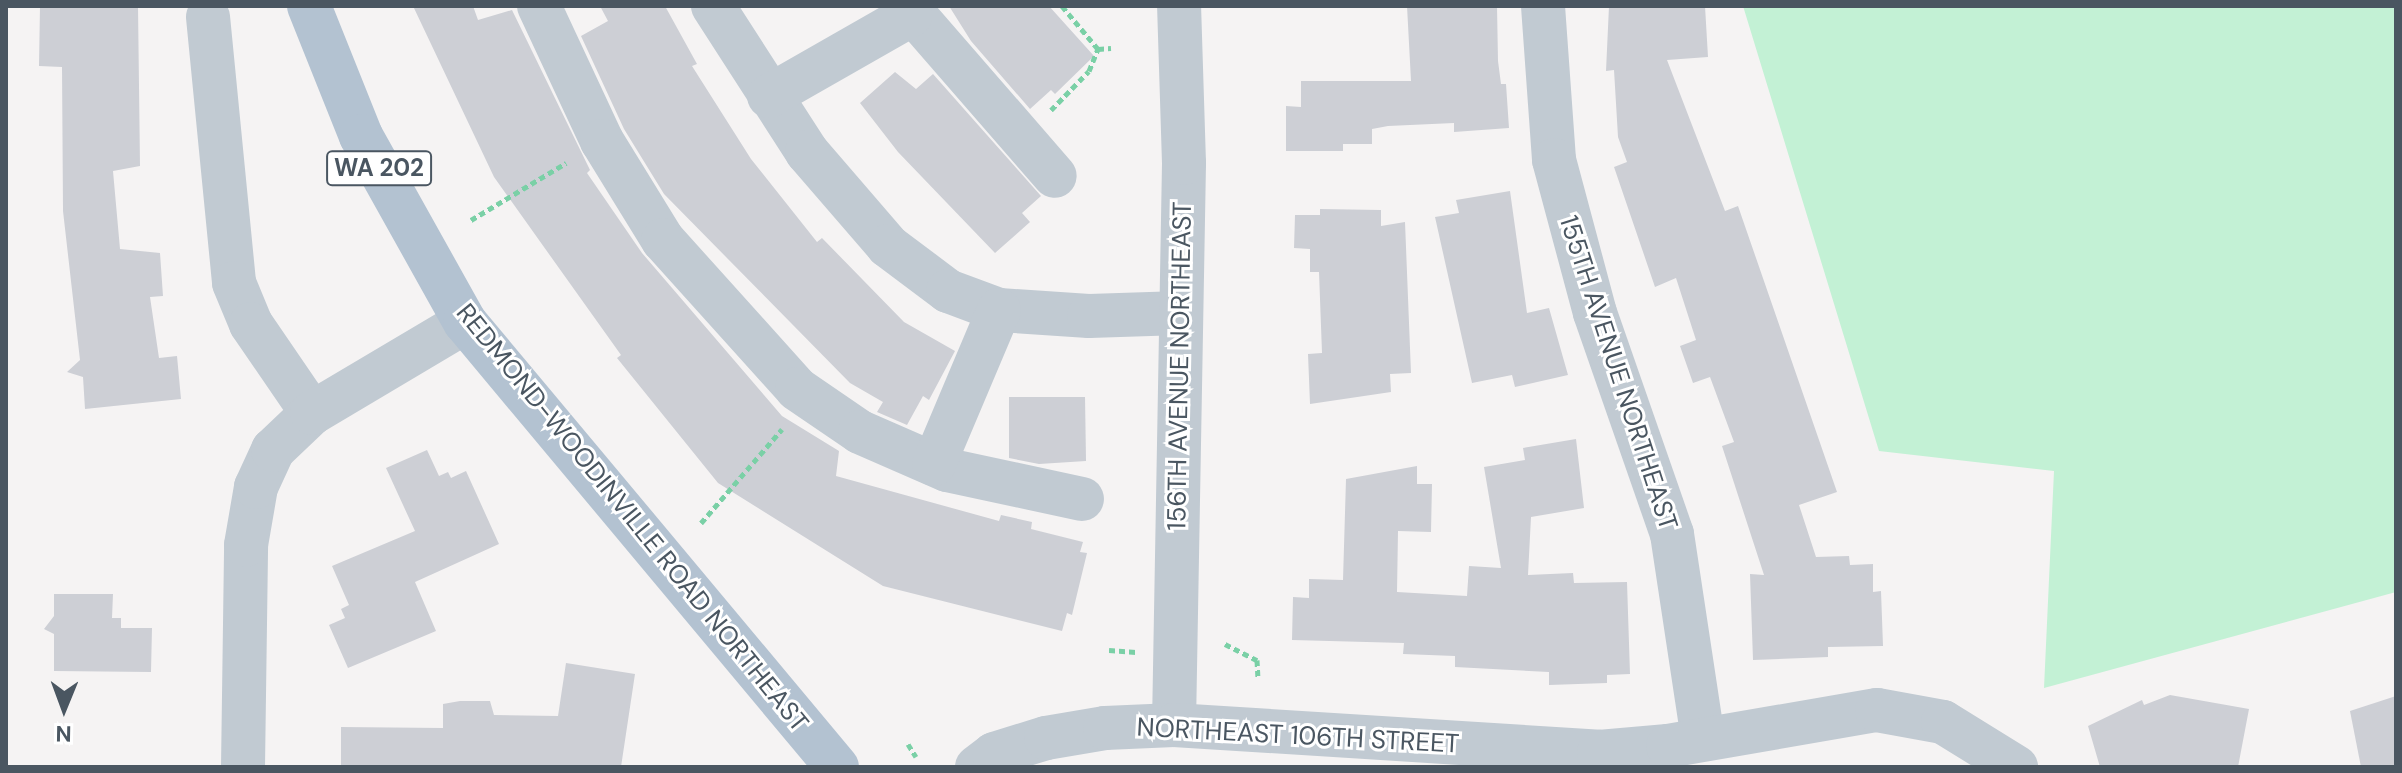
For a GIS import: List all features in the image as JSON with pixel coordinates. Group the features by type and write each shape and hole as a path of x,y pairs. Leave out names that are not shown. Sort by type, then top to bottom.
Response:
{"main road":[{"name":"REDMOND-WOODINVILLE ROAD NORTHEAST","path":"309,6 361,136 465,322 837,767"}],"street":[{"path":"539,6 602,141 663,240 797,389 860,432 934,464 1082,499"},
{"path":"713,6 807,152 888,246 948,291 999,310 1089,316 1181,313"},
{"name":"156TH AVENUE NORTHEAST","path":"1174,725 1181,313 1179,6"},
{"name":"155TH AVENUE NORTHEAST","path":"1543,6 1557,175 1590,299 1672,534 1703,739"},
{"path":"769,96 909,11 1055,176"},
{"path":"208,17 234,283 251,324 312,413"},
{"path":"934,464 999,310"},
{"path":"243,767 246,545 256,487 273,450 312,413 465,322"},
{"name":"NORTHEAST 106TH STREET","path":"977,767 994,754 1046,738 1097,729 1174,725 1412,754 1599,752 1703,739 1877,710 1943,722 2007,759"}],"path":[{"path":"1062,6 1098,49"},
{"path":"1098,49 1111,48"},
{"path":"1047,113 1089,71 1098,49"},
{"path":"471,220 576,157"},
{"path":"701,523 788,422"},
{"path":"1225,644 1257,660 1258,678"},
{"path":"1109,650 1141,652"},
{"path":"908,744 916,757"}],"green space":[{"path":"1743,6 2396,6 2396,592 2044,688 2054,471 1879,451"}],"building":[{"path":"40,6 138,6 140,166 113,171 120,249 160,253 163,296 150,297 159,358 177,356 181,399 85,409 83,377 67,372 80,360 63,211 62,67 39,66"},
{"path":"413,6 473,6 478,20 512,10 590,170 587,173 642,253 782,416 839,451 836,476 999,521 1001,515 1032,522 1031,529 1083,542 1080,552 1087,553 1072,615 1067,613 1062,631 883,586 718,483 617,358 621,355 494,177"},
{"path":"600,6 665,6 697,64 692,66 751,159 817,242 822,238 904,322 955,351 929,400 923,396 907,425 877,412 883,402 850,383 664,194 624,129 581,36 608,21"},
{"path":"949,6 1049,6 1094,56 1055,94 1051,90 1030,109 971,41"},
{"path":"1407,6 1497,6 1498,61 1501,84 1506,84 1509,128 1454,132 1454,123 1388,126 1372,129 1372,144 1343,144 1343,151 1286,151 1286,106 1301,107 1301,81 1411,81"},
{"path":"1609,6 1705,6 1708,57 1667,60 1725,211 1738,206 1837,492 1799,505 1816,557 1849,556 1850,565 1873,564 1873,592 1881,591 1883,646 1828,647 1828,657 1753,660 1750,574 1764,575 1722,446 1734,442 1710,377 1693,383 1680,346 1696,340 1676,278 1655,287 1614,167 1627,162 1618,137 1614,70 1606,71"},
{"path":"895,72 916,89 933,74 1041,196 1022,213 1030,222 995,253 898,152 860,103"},
{"path":"1510,191 1527,313 1549,308 1568,375 1515,387 1512,375 1472,383 1435,217 1459,213 1456,200"},
{"path":"1320,209 1381,210 1381,226 1405,222 1411,373 1390,374 1391,392 1310,404 1308,354 1322,353 1319,272 1310,272 1310,249 1294,248 1295,215 1320,215"},
{"path":"1009,397 1085,397 1086,461 1039,464 1009,458"},
{"path":"1576,439 1584,508 1531,517 1528,575 1573,573 1574,583 1627,582 1630,674 1607,675 1607,683 1549,685 1549,672 1455,667 1455,656 1403,654 1404,643 1292,640 1293,597 1309,598 1309,579 1343,580 1346,479 1417,466 1417,484 1432,484 1431,532 1398,531 1397,592 1467,596 1469,566 1501,568 1484,467 1525,460 1523,448"},
{"path":"427,450 439,476 448,472 451,478 466,471 499,544 415,582 436,631 348,668 329,625 345,618 341,609 349,605 332,566 415,531 386,468"},
{"path":"54,594 113,594 112,618 121,618 121,628 152,628 151,672 54,671 54,634 44,629 54,616"},
{"path":"566,663 635,674 621,767 341,767 341,727 443,728 443,704 460,701 490,701 494,715 558,716"},
{"path":"2170,695 2249,709 2238,767 2100,767 2088,726 2142,700 2144,705"},
{"path":"2396,696 2396,767 2361,767 2350,711"}]}
